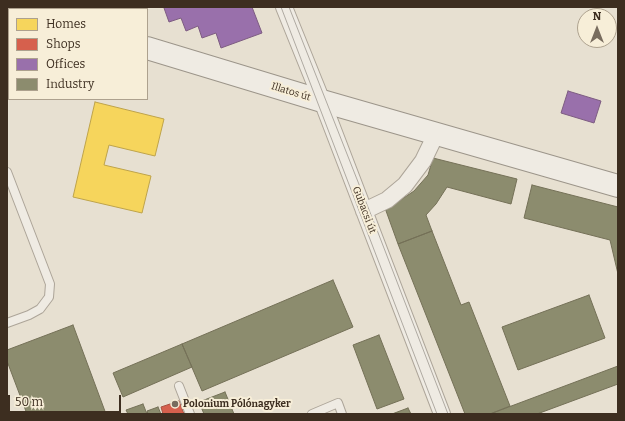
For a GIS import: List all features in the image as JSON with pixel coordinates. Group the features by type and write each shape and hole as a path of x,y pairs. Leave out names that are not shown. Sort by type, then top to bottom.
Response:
{"street":[{"name":"Gubacsi út","path":"284,7 322,101 442,414"},
{"name":"Illatos út","path":"148,48 322,101 618,186"},
{"path":"364,211 387,200 405,185 423,161 436,134"}],"lane":[{"path":"7,172 50,284 49,297 40,309 29,315 7,323"},
{"path":"179,386 190,414"},
{"path":"312,414 338,403 342,414"}],"building: Homes":[{"path":"95,102 164,119 155,156 109,145 104,165 151,176 142,213 73,197"}],"building: Shops":[{"name":"Polonium Pólónagyker","path":"179,401 184,414 163,414 161,407"}],"building: Offices":[{"path":"252,7 262,33 221,48 216,33 202,38 198,26 186,31 181,18 169,22 164,8"},
{"path":"568,91 601,101 594,123 561,113"}],"building: Industry":[{"path":"433,158 517,179 511,204 447,187 436,204 426,215 432,231 398,244 385,208 414,191 428,175"},
{"path":"532,185 618,207 618,274 610,240 524,218"},
{"path":"432,231 461,305 469,302 510,406 490,414 465,414 398,244"},
{"path":"333,280 353,327 202,391 182,344"},
{"path":"589,295 605,338 518,370 502,327"},
{"path":"73,325 106,414 27,414 7,361 7,350"},
{"path":"379,335 404,399 377,409 353,345"},
{"path":"182,344 192,367 123,397 113,373"},
{"path":"618,366 618,384 537,414 490,414"},
{"path":"225,392 234,414 204,414 199,402"},
{"path":"143,404 147,414 128,414 126,410"},
{"path":"158,407 161,414 148,414 147,411"},
{"path":"408,408 411,414 392,414"}],"tram line":[{"path":"281,7 437,414"},
{"path":"289,7 448,414"}],"place":[{"name":"Polonium Pólónagyker","path":"175,404"}]}
